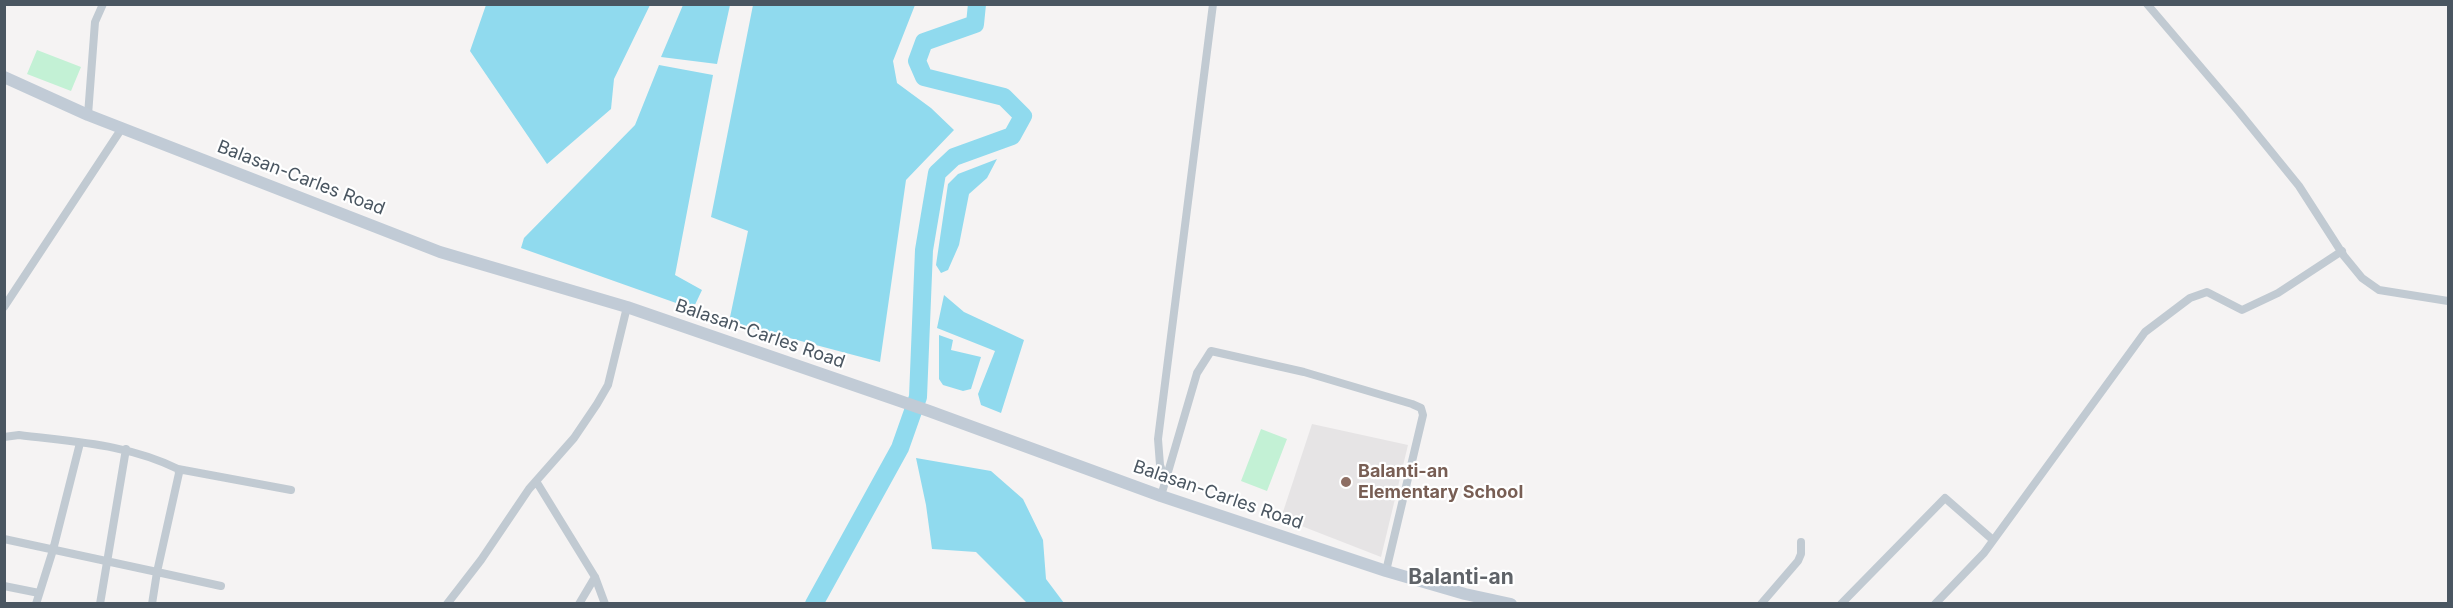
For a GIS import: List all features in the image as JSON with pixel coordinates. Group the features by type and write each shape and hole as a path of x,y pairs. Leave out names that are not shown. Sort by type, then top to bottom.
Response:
{"main road":[{"name":"Balasan-Carles Road","path":"4,77 88,115 440,252 627,307 929,411 1161,496 1386,571 1462,599 1511,603"}],"street":[{"path":"88,115 95,22 104,4"},
{"path":"1165,478 1160,465 1158,439 1214,4"},
{"path":"2147,4 2240,112 2299,186 2362,278 2379,290 2448,301"},
{"path":"4,307 122,128"},
{"path":"1935,603 1984,553 2145,332 2190,298 2207,292 2242,310 2278,293 2342,251"},
{"path":"447,603 481,560 536,481 574,438 608,385 627,307"},
{"path":"1161,496 1197,373 1212,351 1304,372 1421,408 1423,415 1386,571"},
{"path":"4,437 19,435 126,449 178,469 291,490"},
{"path":"36,603 53,550 80,443"},
{"path":"100,603 126,449"},
{"path":"152,603 178,469"},
{"path":"536,481 595,577 605,603"},
{"path":"1841,603 1946,498 1993,540"},
{"path":"4,539 221,586"},
{"path":"1761,603 1798,561 1801,554 1801,542"},
{"path":"579,603 595,577"},
{"path":"4,586 39,593"}],"shaded area":[{"name":"Balanti-an Elementary School","path":"1312,424 1408,445 1381,557 1281,518"}],"green space":[{"path":"37,50 81,67 71,91 27,74"},
{"path":"1261,429 1287,439 1267,491 1241,481"}],"water":[{"path":"486,5 650,5 614,79 611,109 547,164 470,51"},
{"path":"683,5 730,5 717,64 661,57"},
{"path":"753,5 915,5 893,61 897,83 931,108 954,130 906,180 880,362 729,322 748,231 711,217"},
{"path":"659,65 713,75 675,275 702,290 693,309 521,248 524,238 635,125"},
{"path":"997,159 987,178 969,194 959,245 948,270 941,273 936,265 948,184 958,174"},
{"path":"944,295 964,312 1024,340 1001,413 981,405 978,394 995,351 937,328"},
{"path":"939,335 953,340 951,350 981,357 971,389 963,391 943,385 939,379"},
{"path":"916,458 991,471 1023,499 1043,540 1046,579 1064,603 1027,603 976,552 932,549"}],"waterway":[{"path":"814,604 900,448 918,397 924,250 937,173 954,157 1012,136 1023,116 1004,97 924,77 917,61 924,42 975,24 977,4"}],"place":[{"name":"Balanti-an Elementary School","path":"1346,482"}],"district":[{"name":"Balanti-an","path":"1461,578"}]}
